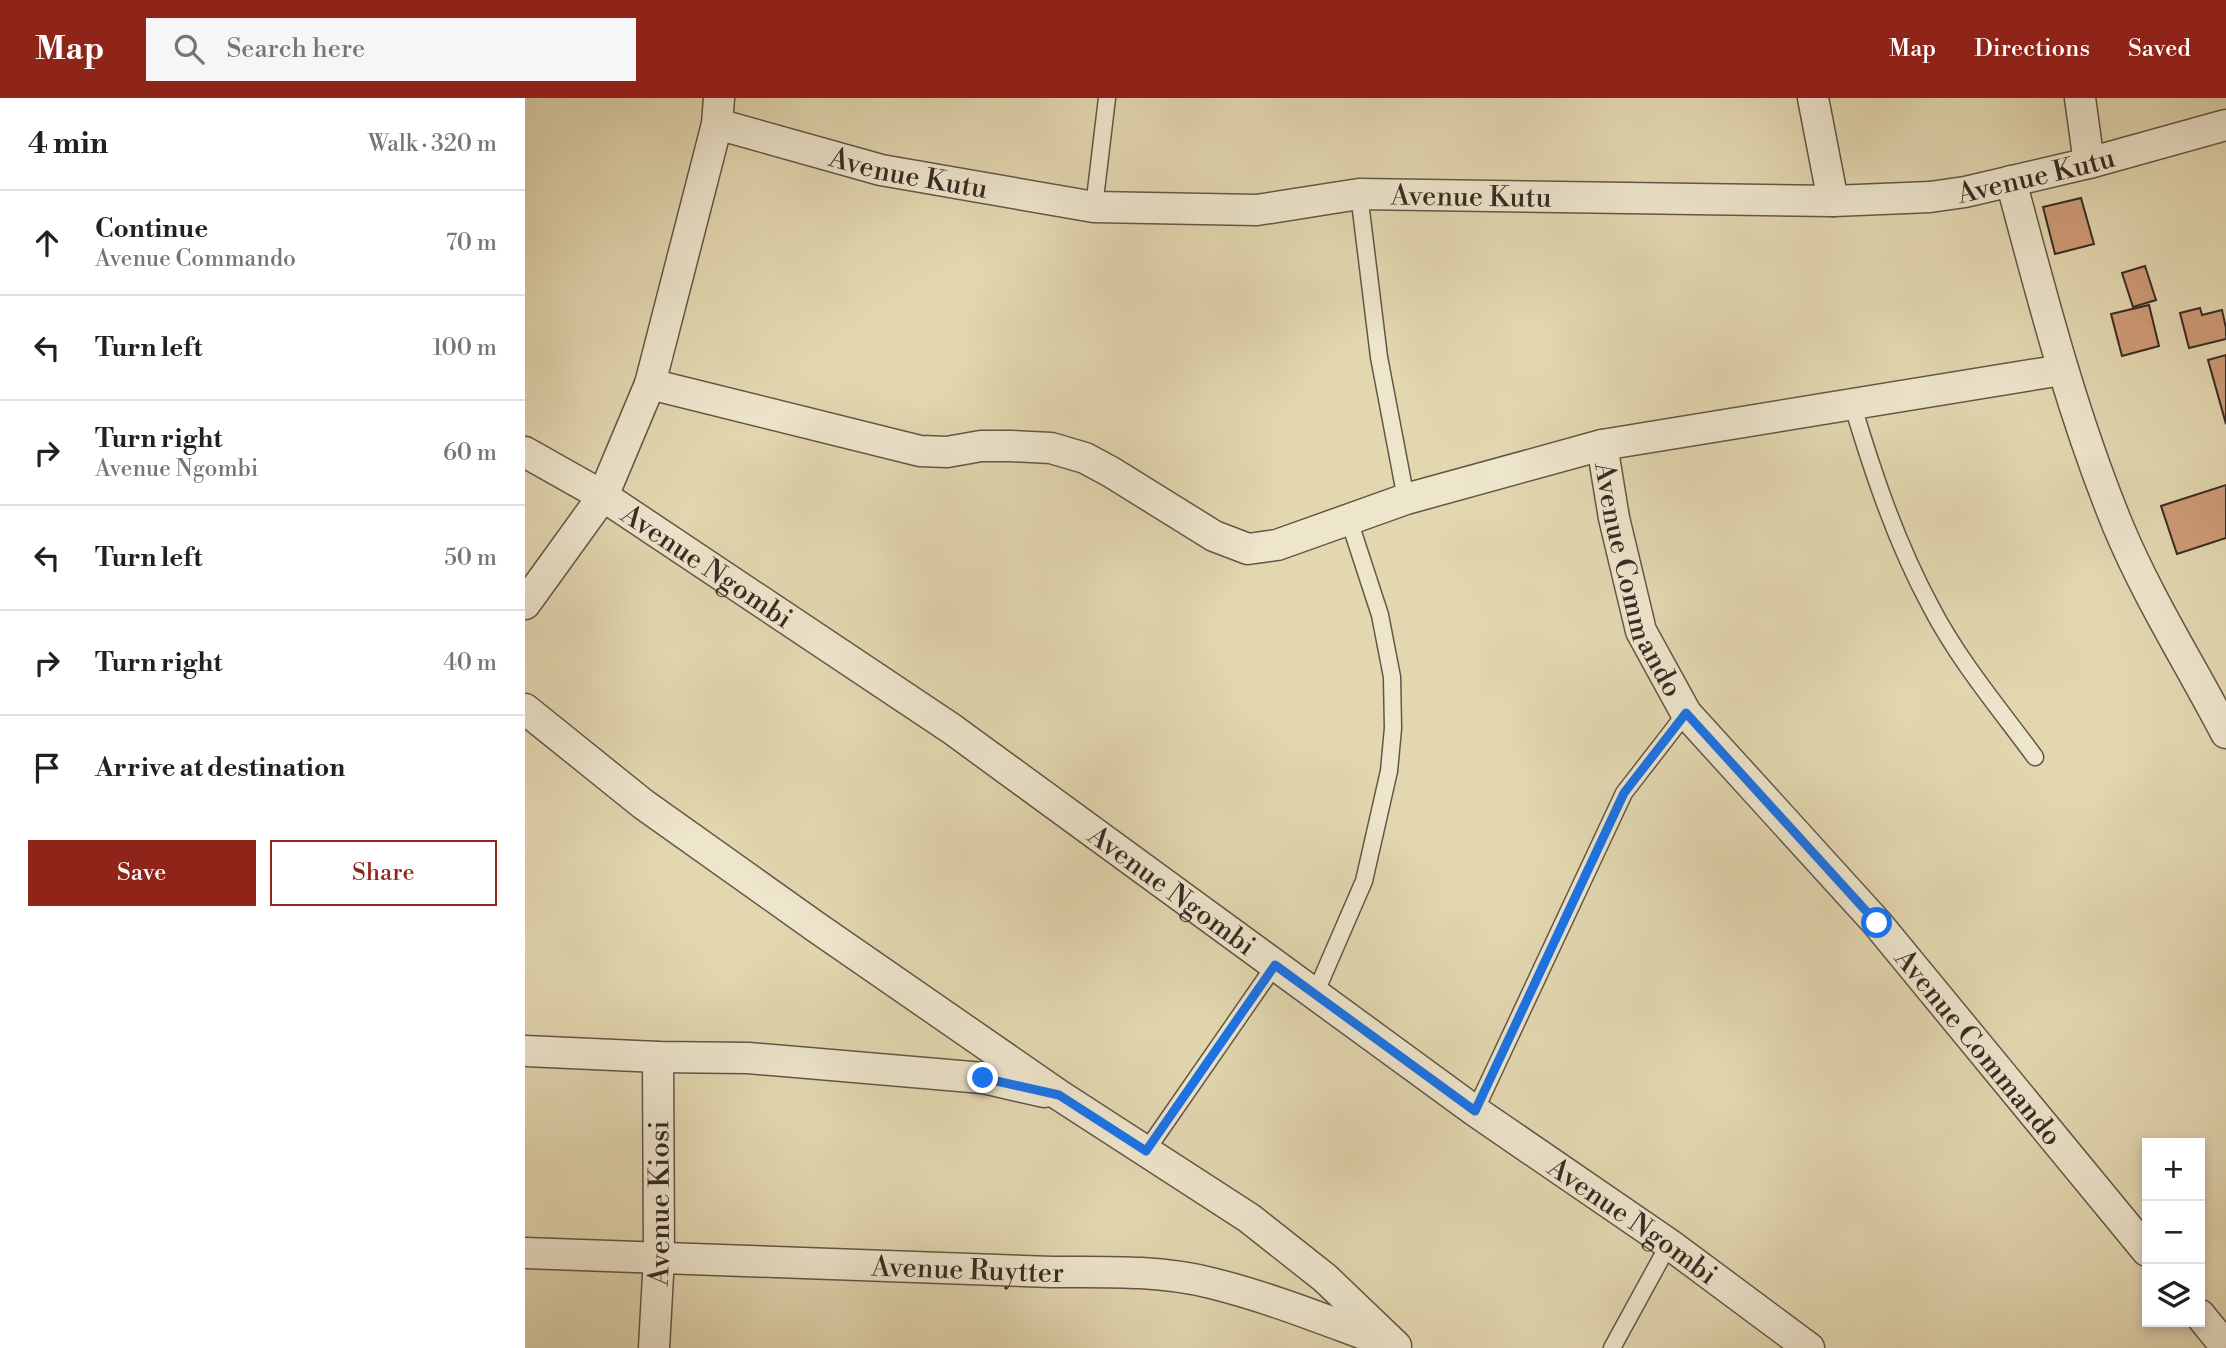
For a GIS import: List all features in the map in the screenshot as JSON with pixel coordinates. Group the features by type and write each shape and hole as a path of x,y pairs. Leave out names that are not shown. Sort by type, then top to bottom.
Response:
{"street":[{"path":"1813,98 1833,201"},
{"path":"2080,98 2089,163"},
{"name":"Avenue Kutu","path":"718,111 881,170 1094,207 1257,210 1359,194 1833,201 1930,197 2089,163 2226,125"},
{"path":"525,604 603,496 650,384 718,111"},
{"path":"2011,181 2062,370 2118,526 2151,596 2226,733"},
{"path":"650,384 920,451 947,452 981,446 1051,448 1085,458 1214,536 1248,550 1277,545 1406,499 1602,445 1852,402 2062,370"},
{"name":"Avenue Commando","path":"1602,445 1614,518 1641,631 1686,713 1877,923 2142,1245"},
{"name":"Avenue Ngombi","path":"525,452 603,496 952,729 1475,1111 1669,1244 1809,1348"},
{"path":"525,709 643,804 816,927 1059,1095 1249,1218 1325,1278 1398,1347"},
{"path":"525,1051 748,1058 983,1078 1059,1095"},
{"name":"Avenue Kiosi","path":"655,1348 659,1257 658,1057"},
{"name":"Avenue Ruytter","path":"525,1252 1052,1272 1139,1272 1210,1282 1286,1306 1398,1347"},
{"path":"2205,1321 2226,1347"}],"lane":[{"path":"1094,207 1107,98"},
{"path":"1359,194 1379,357 1406,499"},
{"path":"1852,402 1874,476 1900,543 1931,609 1965,663 2035,757"},
{"path":"1315,994 1364,881 1389,771 1393,728 1392,677 1380,615 1349,520"},
{"path":"1475,1111 1624,793 1686,713"},
{"path":"1146,1151 1275,965"},
{"path":"1612,1348 1669,1244"}],"building":[{"path":"2081,198 2094,244 2055,254 2043,207"},
{"path":"2145,266 2156,300 2133,307 2122,273"},
{"path":"2149,305 2159,346 2122,356 2111,314"},
{"path":"2200,308 2202,315 2222,310 2226,339 2189,348 2180,313"},
{"path":"2226,355 2226,424 2208,360"},
{"path":"2226,485 2226,538 2177,554 2161,506"}],"route":[{"path":"983,1078 1059,1095 1146,1151 1275,965 1475,1111 1624,793 1686,713 1877,923"}]}
